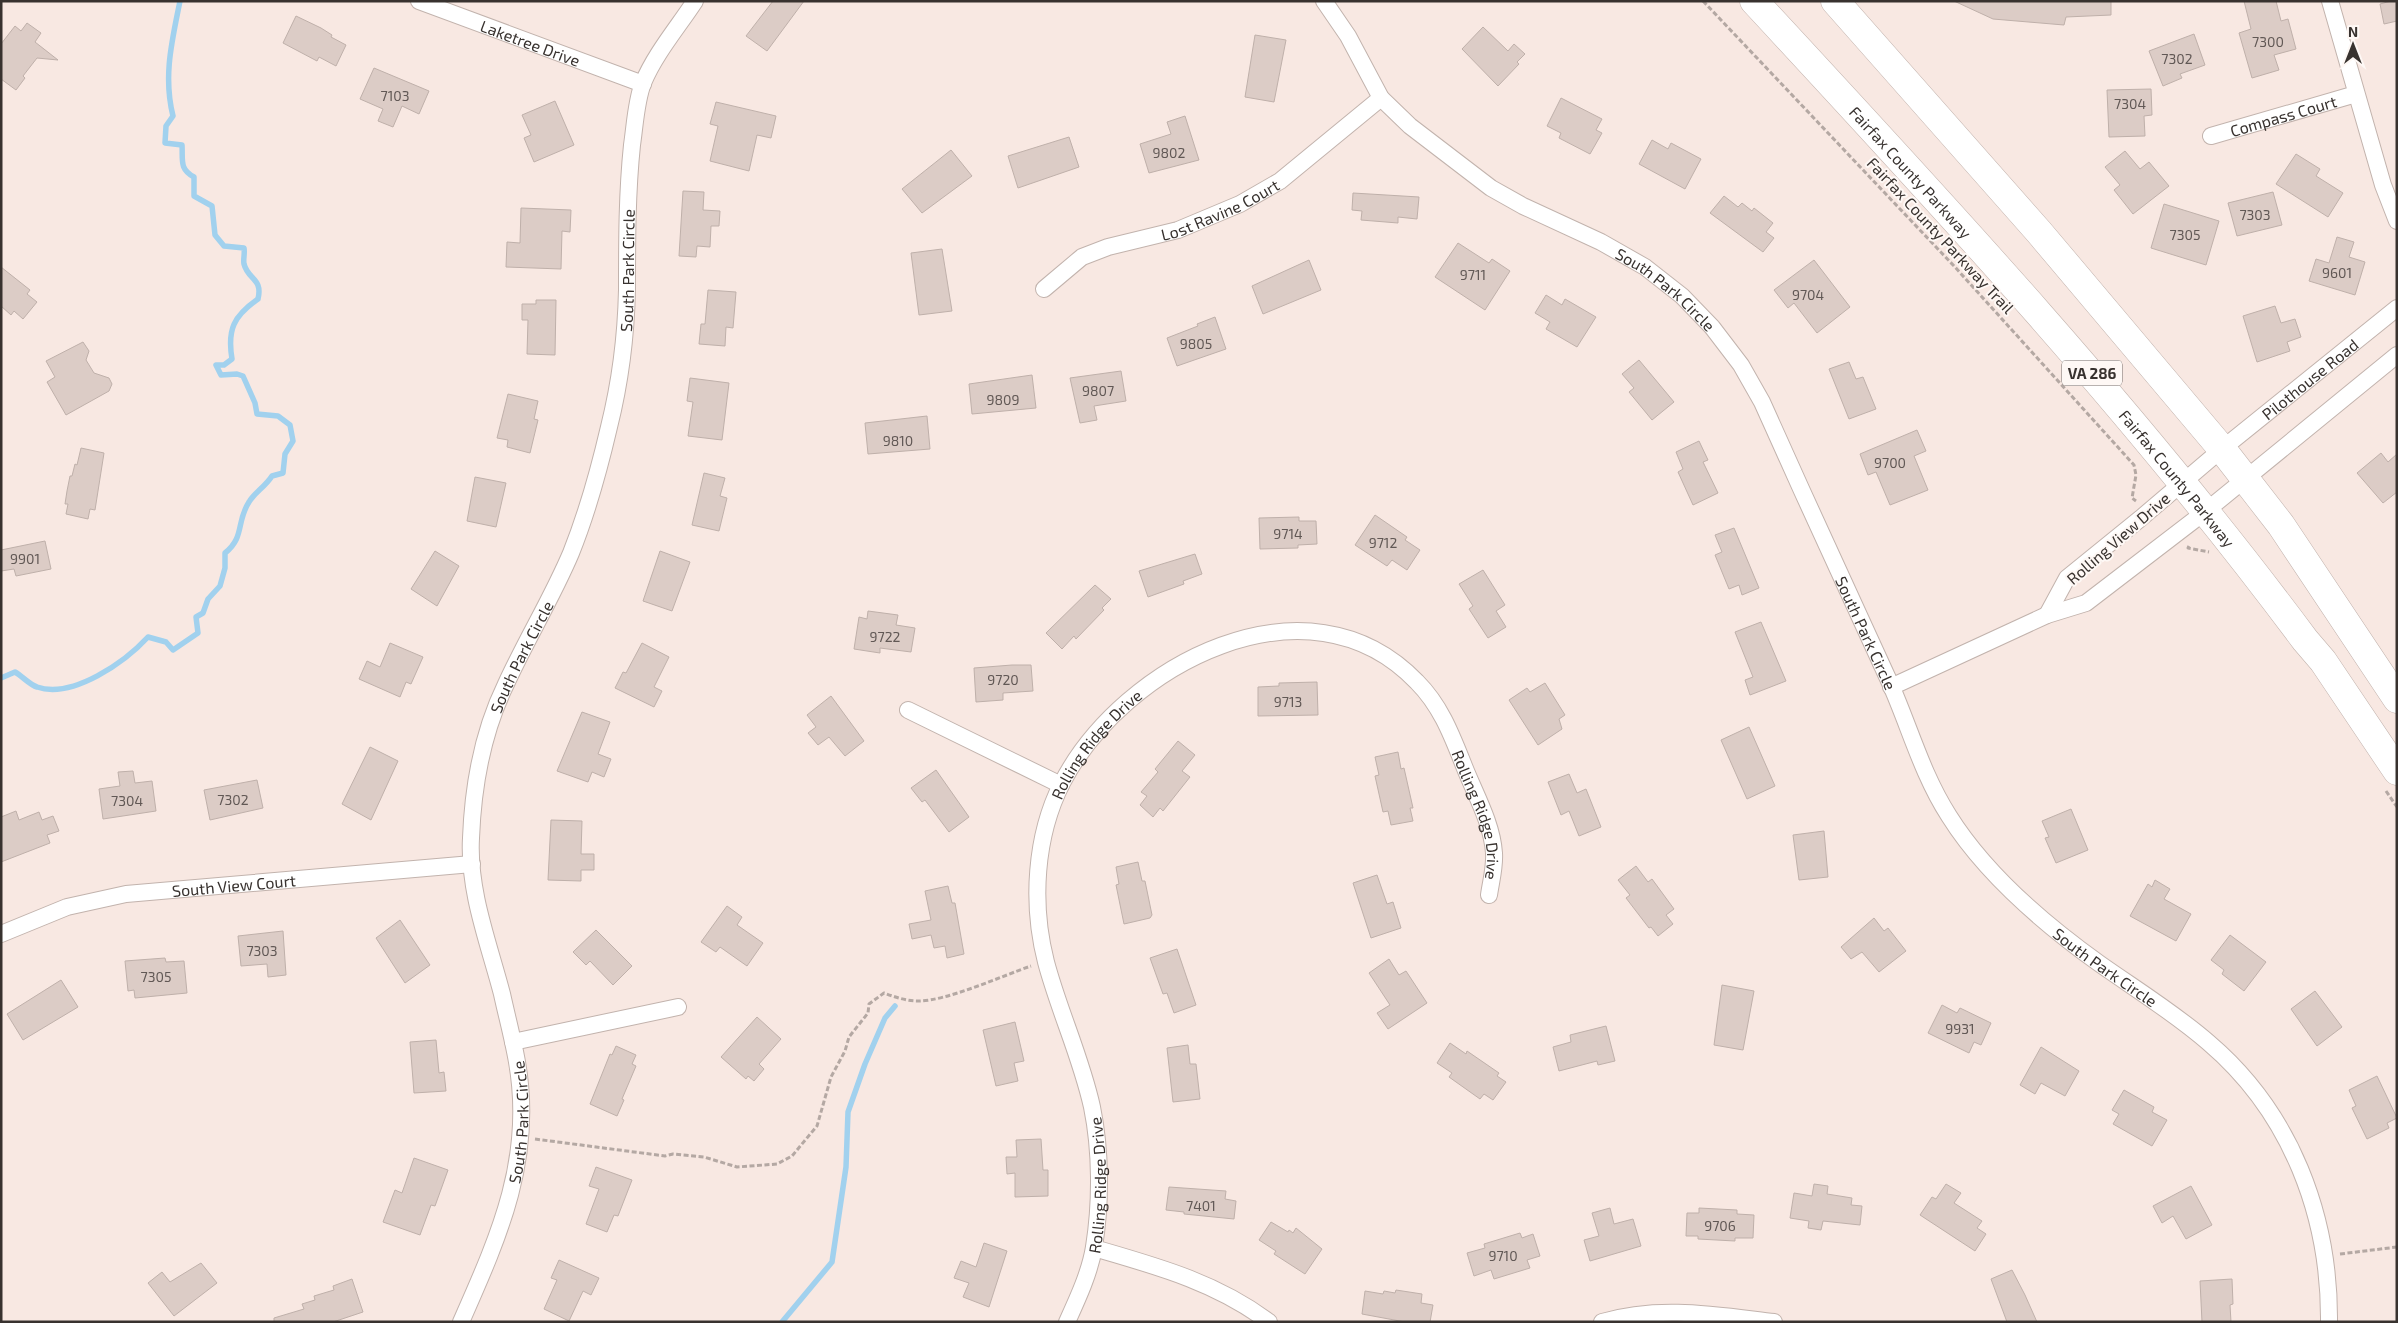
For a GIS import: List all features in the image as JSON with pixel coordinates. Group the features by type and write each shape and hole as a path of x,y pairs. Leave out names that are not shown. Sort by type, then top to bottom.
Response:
{"highway":[{"name":"Fairfax County Parkway","path":"1754,1 1902,160 2068,345 2183,482 2323,661 2397,772"},
{"name":"VA 286","path":"1834,1 2039,232 2222,449 2280,525 2397,699"}],"street":[{"name":"Laketree Drive","path":"418,1 643,84"},
{"name":"South Park Circle","path":"461,1322 501,1230 517,1166 520,1137 520,1093 513,1042 477,899 472,864 471,840 477,777 490,722 505,686 553,593 572,551 594,487 610,425 624,339 628,184 634,127 643,84 695,1"},
{"name":"South Park Circle","path":"1324,1 1348,36 1381,98 1410,126 1491,188 1523,206 1601,242 1645,267 1682,296 1712,327 1740,365 1762,402 1891,687 1924,772 1949,817 1983,861 2018,897 2056,930 2209,1043 2233,1066 2263,1101 2288,1140 2308,1186 2322,1234 2329,1322"},
{"path":"2330,1 2383,184 2397,221"},
{"name":"Compass Court","path":"2211,136 2356,94"},
{"name":"Lost Ravine Court","path":"1044,289 1082,257 1108,247 1178,230 1240,204 1280,181 1381,98"},
{"name":"Pilothouse Road","path":"2222,449 2397,308"},
{"path":"2245,478 2397,355"},
{"name":"Rolling View Drive","path":"2047,615 2067,578 2222,449"},
{"name":"Rolling View Drive","path":"1891,687 2047,615 2086,603 2206,511 2245,478"},
{"name":"Rolling Ridge Drive","path":"1067,1322 1094,1248 1098,1172 1092,1110 1081,1065 1046,961 1038,916 1038,883 1041,850 1061,785 1078,755 1105,720 1135,693 1168,670 1211,649 1260,635 1319,632 1339,636 1387,657 1416,680 1438,708 1450,729 1490,831 1494,862 1489,895"},
{"path":"908,710 1061,785"},
{"name":"South View Court","path":"1,934 67,907 126,894 472,864"},
{"path":"513,1042 678,1007"},
{"path":"1094,1248 1174,1272 1220,1290 1269,1322"},
{"path":"1602,1322 1651,1311 1685,1311 1774,1322"}],"path":[{"name":"Fairfax County Parkway Trail","path":"1703,1 1954,266 2134,465 2136,475 2132,498"},
{"path":"520,1137 665,1156 673,1154 704,1158 737,1167 777,1164 792,1156 817,1126 831,1077 845,1051 849,1037 868,1013 869,1004 884,993 900,999 918,1001 944,996 1046,961"},
{"path":"2325,1255 2397,1247"}],"building":[{"path":"773,1 804,1 767,51 746,36"},
{"path":"1954,1 2111,1 2111,15 2066,17 2064,25 1993,19"},
{"path":"2244,1 2276,1 2281,21 2288,19 2296,49 2274,55 2279,70 2252,78 2239,33 2251,29"},
{"path":"2397,1 2397,21 2384,24 2380,4"},
{"path":"296,16 321,28 332,35 331,37 346,45 336,66 319,57 317,61 283,43"},
{"path":"27,23 41,33 35,42 58,60 37,58 23,76 25,78 16,90 1,79 1,44 15,26 21,31"},
{"path":"1483,27 1508,51 1514,44 1525,54 1517,62 1519,64 1498,86 1462,49"},
{"path":"2194,34 2205,65 2180,74 2182,78 2163,86 2149,51"},
{"path":"1255,35 1286,40 1274,102 1245,97"},
{"path":"374,68 429,91 419,114 402,106 393,127 378,121 383,109 360,99"},
{"path":"2151,89 2152,115 2144,116 2145,136 2109,137 2107,90"},
{"path":"1561,98 1602,119 1596,130 1602,133 1590,154 1559,138 1561,133 1547,126"},
{"path":"555,101 574,145 534,162 524,138 531,135 522,115"},
{"path":"716,102 776,116 771,138 757,135 749,171 710,161 718,126 710,124"},
{"path":"1185,116 1199,160 1149,173 1140,144 1171,134 1167,122"},
{"path":"1069,137 1079,167 1018,188 1008,156"},
{"path":"1652,140 1668,149 1671,143 1701,159 1685,189 1639,164"},
{"path":"951,150 972,176 922,213 902,189"},
{"path":"2125,151 2140,169 2149,162 2169,186 2133,214 2114,190 2120,185 2105,167"},
{"path":"2296,154 2320,169 2316,176 2343,193 2328,217 2276,184"},
{"path":"683,191 704,192 703,210 720,211 719,226 711,226 710,247 697,246 696,257 679,256"},
{"path":"2273,192 2282,225 2237,236 2228,203"},
{"path":"1353,193 1419,197 1417,219 1398,217 1398,223 1361,220 1362,211 1352,210"},
{"path":"1724,196 1738,207 1742,203 1752,211 1754,208 1773,223 1766,232 1774,238 1763,252 1710,213"},
{"path":"2164,204 2219,221 2206,265 2151,248"},
{"path":"521,208 571,210 570,232 562,231 561,269 506,267 507,242 520,243"},
{"path":"2337,237 2354,242 2349,257 2365,262 2355,295 2309,281 2316,259 2329,263"},
{"path":"1458,243 1489,263 1492,259 1510,271 1485,310 1435,277"},
{"path":"942,249 952,311 919,315 911,253"},
{"path":"1309,260 1321,290 1263,314 1252,286"},
{"path":"1814,260 1850,307 1817,333 1794,303 1788,308 1774,290"},
{"path":"1,267 30,290 27,294 37,302 23,319 14,311 11,315 1,306"},
{"path":"708,290 736,292 733,328 726,327 725,346 699,344 701,324 705,324"},
{"path":"1546,295 1562,305 1565,299 1596,317 1577,347 1546,329 1550,322 1535,313"},
{"path":"536,300 556,300 555,355 527,354 528,320 522,320 522,304 536,304"},
{"path":"2275,306 2281,323 2295,319 2301,337 2287,342 2290,351 2257,362 2243,316"},
{"path":"1215,317 1226,349 1177,366 1167,338"},
{"path":"83,342 89,351 86,360 94,373 109,378 112,384 109,391 66,415 47,382 55,377 46,361"},
{"path":"1639,360 1674,402 1652,420 1629,392 1634,388 1622,374"},
{"path":"1849,362 1856,379 1863,377 1876,409 1849,419 1829,369"},
{"path":"1121,371 1126,401 1094,406 1097,420 1080,423 1070,378"},
{"path":"1032,375 1036,408 972,414 969,384"},
{"path":"690,378 729,383 722,440 688,436 693,402 687,401"},
{"path":"508,394 538,401 534,419 538,420 530,453 507,447 508,440 497,438"},
{"path":"927,416 930,449 868,454 865,423"},
{"path":"1917,430 1926,451 1914,456 1928,490 1890,505 1876,472 1868,475 1860,454"},
{"path":"1699,441 1708,460 1703,462 1718,493 1693,505 1678,472 1683,469 1676,452"},
{"path":"81,448 104,453 95,510 90,509 88,519 66,514 68,504 65,504 70,476 72,476 75,464 77,465"},
{"path":"2381,453 2388,462 2397,454 2397,492 2383,503 2357,473"},
{"path":"704,473 725,478 720,496 727,498 719,531 692,525"},
{"path":"475,477 506,483 496,527 467,521"},
{"path":"1375,515 1407,537 1405,540 1420,550 1407,570 1392,560 1387,566 1355,545"},
{"path":"1299,517 1299,521 1316,521 1317,544 1298,545 1298,548 1260,549 1259,518"},
{"path":"1734,528 1759,588 1742,595 1739,585 1729,589 1715,555 1722,552 1715,535"},
{"path":"45,541 51,569 16,576 14,569 1,571 1,550"},
{"path":"435,551 459,566 437,606 411,589"},
{"path":"660,551 690,562 672,611 643,601"},
{"path":"1195,554 1202,574 1183,581 1184,584 1148,597 1139,571"},
{"path":"1483,570 1505,605 1496,611 1506,627 1488,638 1469,609 1473,606 1459,584"},
{"path":"1095,585 1111,599 1102,608 1104,610 1076,639 1074,636 1062,649 1046,633"},
{"path":"868,611 898,615 896,625 915,628 911,652 880,648 880,653 854,649 859,617 867,619"},
{"path":"1761,622 1786,681 1750,695 1745,680 1753,677 1735,632"},
{"path":"390,643 423,657 411,684 406,682 400,697 359,679 367,661 380,667"},
{"path":"642,643 669,657 654,687 662,691 654,707 615,688 623,672 626,673"},
{"path":"1031,665 1033,691 1003,693 1003,700 976,702 974,668"},
{"path":"1317,682 1318,715 1258,716 1258,687 1279,686 1279,683"},
{"path":"1545,683 1565,715 1559,719 1562,729 1538,745 1509,700 1527,688 1530,692"},
{"path":"831,696 864,741 845,756 829,737 818,745 808,733 816,727 807,715"},
{"path":"582,712 610,722 598,754 611,759 604,777 592,772 588,782 557,771"},
{"path":"1749,727 1775,786 1747,799 1721,740"},
{"path":"1178,741 1195,755 1182,771 1190,777 1163,811 1160,808 1153,817 1140,805 1147,796 1141,792 1158,772 1155,769"},
{"path":"370,747 398,761 371,820 342,804"},
{"path":"1398,752 1401,769 1404,768 1413,808 1410,808 1413,821 1391,825 1388,811 1383,812 1375,776 1379,775 1375,757"},
{"path":"936,770 969,817 949,832 925,800 922,802 911,788"},
{"path":"133,771 135,783 152,781 156,811 103,819 99,789 120,786 118,772"},
{"path":"1569,774 1577,793 1586,789 1601,827 1579,836 1569,811 1561,815 1548,782"},
{"path":"257,780 263,808 210,820 204,790"},
{"path":"2071,809 2088,850 2056,863 2045,838 2049,837 2042,821"},
{"path":"16,811 19,820 39,812 42,820 53,816 59,831 47,835 50,843 1,862 1,817"},
{"path":"551,820 582,821 581,854 594,854 594,870 581,870 581,881 548,880"},
{"path":"1824,831 1828,877 1799,880 1793,835"},
{"path":"1138,862 1142,881 1145,881 1152,915 1150,918 1124,924 1116,885 1119,884 1116,867"},
{"path":"1636,866 1648,882 1652,879 1674,909 1666,915 1673,924 1658,936 1651,927 1649,928 1626,898 1630,895 1618,880"},
{"path":"1377,875 1387,904 1393,902 1401,928 1371,938 1353,883"},
{"path":"2155,880 2170,889 2164,899 2191,914 2176,941 2130,916 2148,884 2152,887"},
{"path":"948,886 952,903 955,903 964,954 947,958 945,946 934,948 931,935 912,939 909,924 931,920 925,891"},
{"path":"727,906 742,917 737,925 763,943 747,966 720,947 716,952 701,942"},
{"path":"1874,918 1884,931 1888,928 1906,951 1879,972 1862,952 1851,959 1841,947"},
{"path":"400,920 430,965 405,983 376,938"},
{"path":"596,930 632,966 613,985 590,961 586,965 573,952"},
{"path":"283,931 286,975 268,977 267,964 241,966 238,936"},
{"path":"2230,935 2266,962 2244,991 2222,974 2224,970 2211,960"},
{"path":"1177,949 1196,1005 1174,1013 1167,993 1163,994 1150,958"},
{"path":"165,958 166,962 184,961 187,993 135,998 134,990 128,991 125,961"},
{"path":"1389,959 1399,975 1406,971 1427,1003 1388,1029 1377,1013 1390,1005 1369,973"},
{"path":"61,980 78,1007 23,1040 7,1014"},
{"path":"1722,985 1754,991 1743,1050 1714,1045"},
{"path":"2315,991 2342,1027 2317,1046 2291,1009"},
{"path":"1942,1005 1957,1013 1960,1008 1991,1023 1981,1045 1974,1042 1969,1053 1928,1033"},
{"path":"757,1017 781,1039 759,1064 764,1069 754,1081 748,1076 746,1079 721,1057"},
{"path":"1015,1022 1024,1061 1014,1063 1018,1081 996,1086 983,1030"},
{"path":"1606,1026 1615,1061 1598,1065 1597,1061 1559,1071 1553,1047 1571,1042 1570,1035"},
{"path":"436,1040 439,1073 444,1072 446,1091 414,1093 410,1042"},
{"path":"1450,1043 1466,1054 1467,1051 1499,1073 1497,1076 1506,1082 1493,1100 1484,1094 1480,1099 1449,1077 1452,1073 1437,1063"},
{"path":"1188,1045 1190,1064 1196,1064 1200,1099 1173,1102 1167,1048"},
{"path":"616,1046 636,1055 632,1064 636,1066 617,1116 590,1104 610,1054 612,1055"},
{"path":"2041,1047 2079,1071 2065,1096 2041,1083 2035,1094 2020,1085"},
{"path":"2377,1076 2397,1118 2387,1123 2389,1128 2367,1139 2352,1108 2356,1106 2349,1090"},
{"path":"2124,1090 2154,1107 2152,1112 2167,1120 2152,1146 2113,1124 2119,1114 2112,1110"},
{"path":"1041,1139 1043,1170 1048,1170 1048,1196 1015,1197 1015,1173 1007,1174 1006,1157 1017,1157 1016,1140"},
{"path":"414,1158 448,1170 435,1206 431,1205 420,1235 383,1222 395,1190 402,1193"},
{"path":"596,1167 632,1180 618,1216 614,1215 607,1232 586,1224 599,1189 589,1186"},
{"path":"1814,1184 1828,1186 1827,1194 1852,1198 1851,1205 1862,1206 1860,1225 1823,1221 1821,1230 1808,1228 1809,1221 1790,1218 1794,1193 1812,1196"},
{"path":"1946,1184 1961,1193 1954,1203 1982,1221 1977,1228 1986,1234 1975,1251 1920,1215 1932,1197 1936,1199"},
{"path":"2191,1186 2212,1225 2186,1239 2173,1216 2162,1223 2153,1206"},
{"path":"1169,1187 1226,1191 1225,1199 1236,1201 1234,1219 1184,1214 1184,1212 1166,1210"},
{"path":"1610,1208 1614,1224 1633,1219 1641,1246 1590,1261 1584,1240 1599,1236 1592,1213"},
{"path":"1699,1208 1737,1210 1737,1214 1754,1215 1753,1238 1735,1238 1735,1241 1698,1239 1698,1236 1686,1236 1687,1213 1699,1213"},
{"path":"1271,1222 1288,1232 1289,1230 1293,1233 1296,1228 1322,1249 1305,1274 1274,1254 1276,1251 1259,1240"},
{"path":"1520,1233 1522,1238 1533,1234 1540,1256 1527,1260 1530,1268 1494,1279 1491,1270 1474,1276 1467,1253 1485,1248 1484,1244"},
{"path":"984,1243 1007,1251 989,1307 963,1297 969,1283 954,1278 961,1261 976,1267"},
{"path":"559,1260 599,1278 591,1295 583,1291 569,1321 544,1309 557,1280 551,1278"},
{"path":"201,1263 217,1283 174,1316 148,1283 162,1272 170,1282"},
{"path":"2012,1270 2037,1322 2007,1322 1991,1279"},
{"path":"352,1279 363,1312 333,1322 274,1322 274,1318 304,1309 302,1304 315,1300 314,1296 334,1290 333,1286"},
{"path":"2232,1279 2233,1304 2230,1305 2231,1322 2202,1322 2200,1281"},
{"path":"1396,1290 1422,1294 1421,1303 1433,1305 1430,1322 1405,1322 1362,1314 1365,1291 1383,1294 1384,1291 1395,1293"}],"waterway":[{"path":"1,678 15,672 37,687 51,689 66,688 82,683 112,667 148,637 166,642 173,650 198,633 196,617 203,613 208,599 220,586 225,568 225,553 238,535 245,509 251,499 272,476 283,473 285,454 293,441 290,425 278,416 257,414 255,403 243,376 237,374 221,375 216,365 224,365 232,359 231,339 234,324 243,311 258,299 259,292 257,283 244,264 244,248 224,246 215,235 212,206 194,196 194,177 184,167 182,145 165,143 166,126 173,116 170,101 169,73 180,1"},
{"path":"782,1322 832,1262 846,1167 848,1112 865,1064 885,1018 895,1006"}]}
